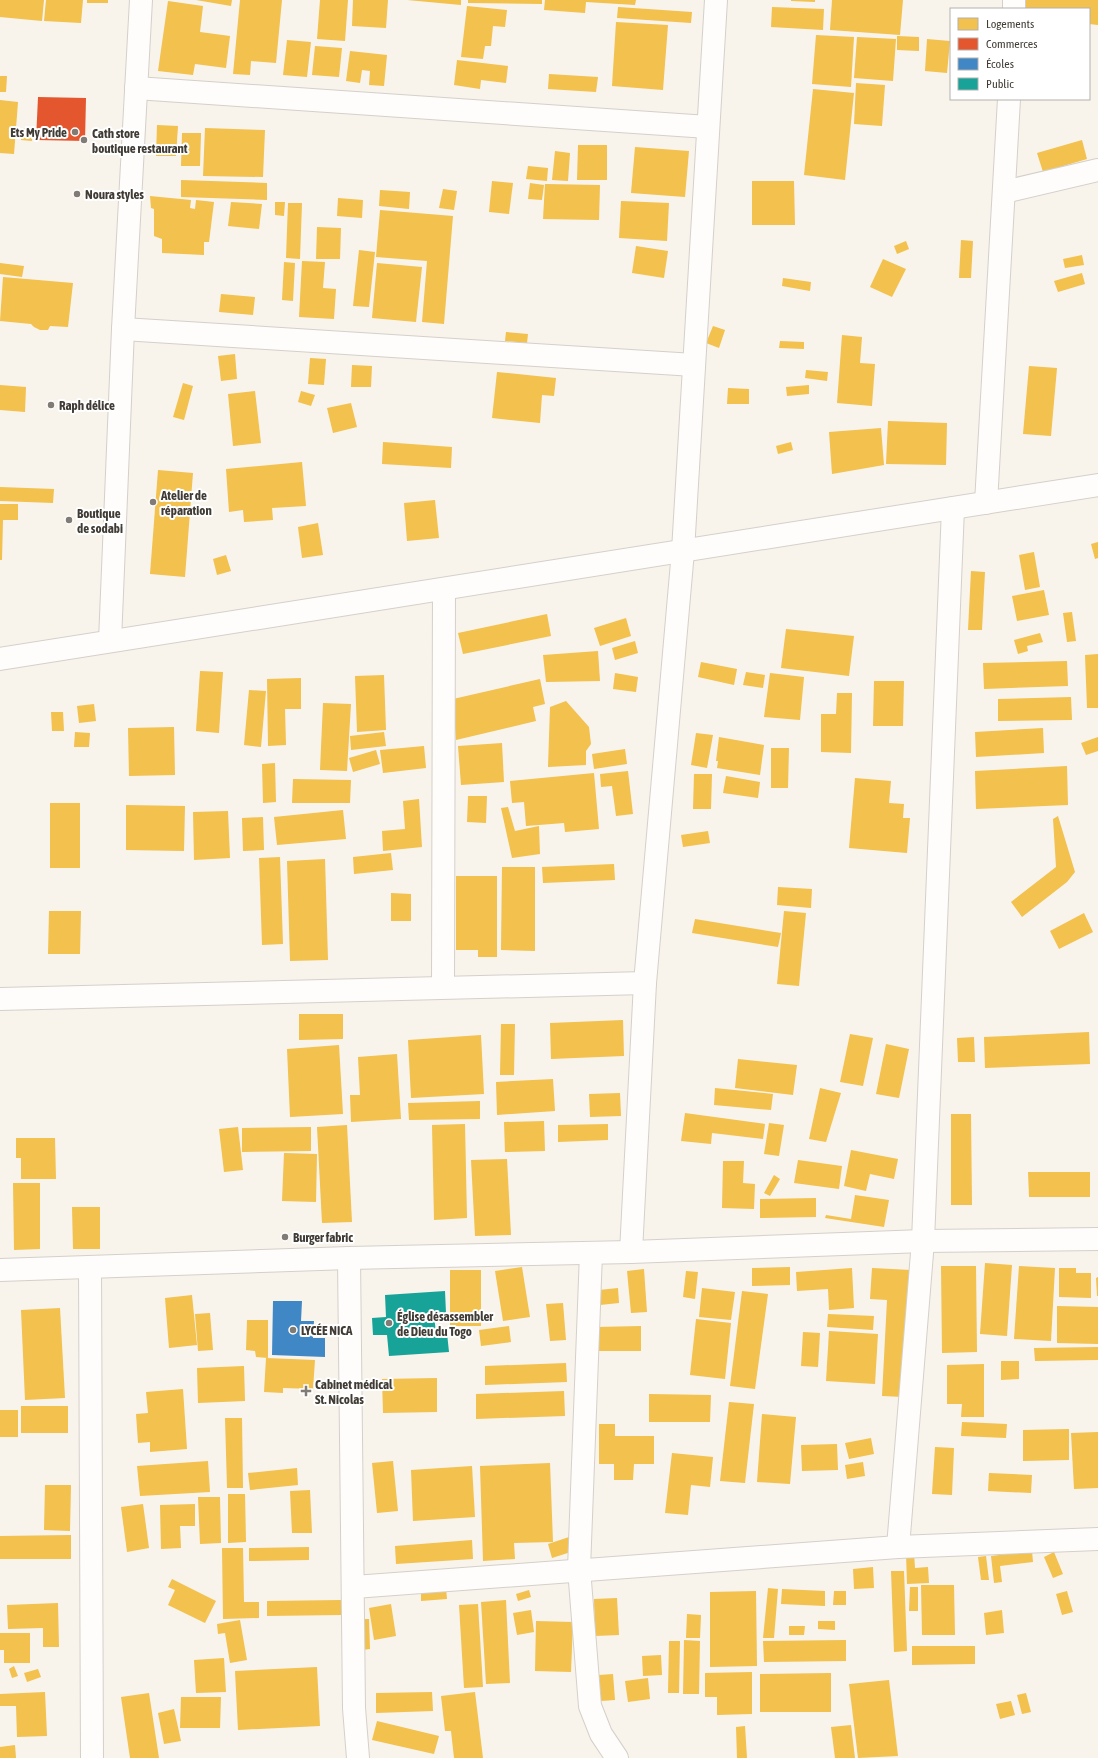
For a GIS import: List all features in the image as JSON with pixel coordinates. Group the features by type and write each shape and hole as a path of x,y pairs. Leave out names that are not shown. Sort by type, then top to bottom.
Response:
{"street":[{"path":"110,641 123,329 141,0"},
{"path":"632,1252 645,983 683,551 716,0"},
{"path":"136,88 708,127"},
{"path":"986,503 1009,100"},
{"path":"1004,192 1098,170"},
{"path":"123,329 694,365"},
{"path":"0,659 1098,485"},
{"path":"898,1547 923,1241 953,508"},
{"path":"443,987 444,589"},
{"path":"0,999 645,983"},
{"path":"0,1270 349,1258 632,1252 923,1241 1098,1240"},
{"path":"591,1253 580,1570 590,1706 601,1734 617,1758"},
{"path":"349,1258 354,1587 354,1708 358,1758"},
{"path":"90,1267 92,1758"},
{"path":"354,1587 898,1547 1098,1539"}],"building: Logements":[{"path":"0,0 44,0 42,21 0,17"},
{"path":"46,0 83,0 81,23 44,21"},
{"path":"87,0 108,0 108,3 87,3"},
{"path":"196,0 232,0 231,6"},
{"path":"240,0 282,0 276,63 251,61 250,75 233,74"},
{"path":"320,0 348,0 345,41 317,39"},
{"path":"353,0 388,0 386,28 352,26"},
{"path":"407,0 461,0 461,5"},
{"path":"468,0 542,0 542,4 468,3"},
{"path":"545,0 636,0 635,5 586,2 585,13 544,10"},
{"path":"815,0 815,2 791,1"},
{"path":"832,0 903,0 900,35 830,30"},
{"path":"1026,0 1098,0 1098,25 1090,24 1090,8 1025,8"},
{"path":"168,1 203,6 200,32 230,36 226,68 195,64 193,75 158,71"},
{"path":"467,6 507,10 505,27 493,26 491,46 485,46 483,59 461,57"},
{"path":"618,7 692,12 691,23 617,18"},
{"path":"772,7 824,9 823,30 771,27"},
{"path":"616,22 668,25 663,90 612,86"},
{"path":"816,35 854,37 851,87 812,84"},
{"path":"897,36 919,37 919,51 897,50"},
{"path":"857,37 896,39 893,81 854,78"},
{"path":"927,39 950,41 947,73 925,71"},
{"path":"287,40 311,42 307,77 283,75"},
{"path":"315,46 342,48 339,77 312,75"},
{"path":"350,51 387,55 384,86 369,85 370,71 362,70 360,83 346,81"},
{"path":"457,60 508,66 506,83 481,80 480,89 454,85"},
{"path":"549,74 598,77 596,92 548,89"},
{"path":"0,76 7,76 6,92 0,92"},
{"path":"856,83 885,85 882,126 854,124"},
{"path":"813,89 854,93 845,180 804,175"},
{"path":"0,100 18,102 14,154 0,153"},
{"path":"157,125 178,126 176,156 156,156"},
{"path":"21,128 33,128 32,141 21,140"},
{"path":"205,128 265,130 263,177 203,176"},
{"path":"182,133 201,133 200,166 181,166"},
{"path":"1082,140 1087,159 1043,172 1037,153"},
{"path":"578,145 607,145 607,180 577,180"},
{"path":"635,147 689,151 685,197 631,193"},
{"path":"555,151 570,153 568,181 552,180"},
{"path":"528,166 548,168 547,181 526,179"},
{"path":"181,180 267,183 267,200 181,197"},
{"path":"492,181 513,183 509,214 489,212"},
{"path":"752,181 794,181 795,225 752,225"},
{"path":"530,183 544,185 542,200 528,199"},
{"path":"545,184 600,185 599,220 543,219"},
{"path":"443,189 457,191 454,210 439,208"},
{"path":"380,190 410,192 409,209 379,206"},
{"path":"150,196 191,200 190,208 195,209 196,200 214,202 209,242 204,242 204,255 162,253 162,239 154,236 154,209 151,208"},
{"path":"338,198 363,200 362,218 337,216"},
{"path":"621,201 669,203 667,241 619,238"},
{"path":"231,202 262,204 259,229 228,226"},
{"path":"275,202 285,202 284,216 275,215"},
{"path":"288,203 302,203 300,259 286,258"},
{"path":"380,210 453,216 444,324 422,322 427,261 376,257"},
{"path":"317,227 341,228 340,259 316,259"},
{"path":"961,240 973,241 971,278 959,278"},
{"path":"906,241 909,249 897,254 894,246"},
{"path":"636,246 668,251 664,278 632,273"},
{"path":"359,250 375,252 369,307 353,306"},
{"path":"1082,255 1084,265 1065,268 1063,259"},
{"path":"883,259 906,269 892,297 870,287"},
{"path":"302,261 325,262 323,288 336,289 334,319 299,317"},
{"path":"284,262 295,263 293,301 282,300"},
{"path":"0,263 24,266 22,277 0,274"},
{"path":"377,263 422,267 416,322 372,318"},
{"path":"1082,273 1085,284 1058,292 1054,281"},
{"path":"3,277 73,283 68,327 50,326 48,330 40,330 31,324 0,321"},
{"path":"783,278 811,282 810,291 782,286"},
{"path":"221,294 255,297 253,315 219,312"},
{"path":"713,326 725,330 719,348 706,343"},
{"path":"506,332 528,334 527,343 505,341"},
{"path":"842,335 862,337 860,363 875,364 872,406 837,403"},
{"path":"780,341 804,342 804,349 779,348"},
{"path":"235,354 237,379 221,381 218,356"},
{"path":"310,358 326,359 324,385 308,384"},
{"path":"352,365 372,366 371,387 351,387"},
{"path":"1029,366 1057,368 1051,436 1023,434"},
{"path":"806,370 828,372 827,381 805,378"},
{"path":"497,372 556,378 554,396 542,395 540,423 492,418"},
{"path":"183,383 193,386 184,420 173,417"},
{"path":"0,385 26,387 25,412 0,410"},
{"path":"809,385 809,394 787,396 786,387"},
{"path":"728,388 749,389 749,404 727,404"},
{"path":"255,391 261,443 233,446 228,394"},
{"path":"301,391 315,395 311,406 298,402"},
{"path":"351,403 357,427 333,433 327,408"},
{"path":"888,421 947,423 946,465 886,464"},
{"path":"881,428 884,465 832,474 829,432"},
{"path":"383,442 452,447 451,468 382,464"},
{"path":"791,442 793,450 778,454 776,446"},
{"path":"302,462 306,506 272,508 273,520 244,522 243,510 229,512 226,469"},
{"path":"158,470 193,473 185,577 150,574"},
{"path":"0,487 54,489 53,503 0,501"},
{"path":"435,500 439,538 407,541 404,503"},
{"path":"0,504 18,504 18,520 3,520 2,560 0,560"},
{"path":"318,523 323,555 302,558 298,527"},
{"path":"1098,542 1098,558 1095,559 1091,544"},
{"path":"1034,552 1040,587 1025,590 1019,555"},
{"path":"226,555 231,571 217,575 213,559"},
{"path":"971,571 985,572 982,630 968,630"},
{"path":"1044,590 1049,615 1017,621 1012,596"},
{"path":"1072,612 1076,641 1067,642 1063,613"},
{"path":"547,614 551,636 463,654 458,633"},
{"path":"626,618 631,636 600,646 594,628"},
{"path":"786,629 854,636 849,676 781,668"},
{"path":"1040,633 1043,642 1027,646 1028,651 1018,654 1014,640"},
{"path":"635,641 638,653 615,660 612,648"},
{"path":"598,651 600,681 546,682 543,655"},
{"path":"1098,654 1098,708 1087,708 1085,655"},
{"path":"1067,661 1068,686 984,689 983,663"},
{"path":"701,662 737,669 734,685 698,677"},
{"path":"200,671 223,672 219,733 196,731"},
{"path":"746,672 765,675 763,688 743,685"},
{"path":"615,673 638,677 636,692 613,689"},
{"path":"770,673 804,677 800,720 764,717"},
{"path":"384,675 386,730 357,732 355,676"},
{"path":"301,678 301,709 285,709 286,745 268,746 267,679"},
{"path":"540,679 545,704 533,707 536,721 456,740 453,699"},
{"path":"874,681 904,681 903,726 873,726"},
{"path":"249,690 266,691 261,747 244,745"},
{"path":"837,693 852,693 851,753 821,752 821,714 836,714"},
{"path":"1071,697 1072,720 998,721 998,699"},
{"path":"566,701 589,727 591,744 586,751 586,765 548,767 550,707"},
{"path":"323,703 351,704 347,771 320,770"},
{"path":"94,704 96,721 79,723 77,706"},
{"path":"51,712 63,712 64,731 52,731"},
{"path":"174,727 175,775 129,776 128,728"},
{"path":"1043,728 1044,753 976,757 975,732"},
{"path":"75,732 90,733 89,747 74,747"},
{"path":"384,732 386,746 351,750 350,736"},
{"path":"696,733 713,735 707,768 691,765"},
{"path":"719,737 764,745 760,775 717,768 718,761 716,761"},
{"path":"1098,737 1098,751 1086,755 1081,743"},
{"path":"502,743 504,782 461,785 458,746"},
{"path":"424,746 426,768 383,773 380,750"},
{"path":"771,748 789,748 788,788 771,788"},
{"path":"625,749 627,764 594,769 592,754"},
{"path":"376,750 380,764 353,772 349,758"},
{"path":"275,763 276,802 263,803 262,764"},
{"path":"1067,766 1068,805 976,809 975,771"},
{"path":"628,771 633,814 616,816 612,786 601,787 600,774"},
{"path":"594,773 599,829 565,832 564,823 526,826 524,802 512,803 510,781"},
{"path":"694,774 712,774 711,809 693,809"},
{"path":"726,776 760,782 758,798 723,793"},
{"path":"855,778 891,781 889,803 904,804 903,818 910,818 907,853 849,848"},
{"path":"293,779 351,780 350,803 292,803"},
{"path":"468,796 487,796 486,823 467,822"},
{"path":"419,799 422,847 383,851 382,831 405,829 403,801"},
{"path":"50,803 80,803 80,868 50,868"},
{"path":"126,805 185,806 184,851 126,850"},
{"path":"508,807 515,831 539,826 540,854 512,858 501,808"},
{"path":"343,810 346,839 277,845 274,817"},
{"path":"228,811 230,858 194,860 193,812"},
{"path":"1058,816 1075,872 1067,882 1022,917 1011,902 1056,867 1053,819"},
{"path":"263,817 264,850 243,851 242,818"},
{"path":"708,831 710,843 683,847 681,835"},
{"path":"391,853 393,870 354,874 353,857"},
{"path":"280,857 283,944 262,945 259,858"},
{"path":"325,859 328,960 290,961 287,861"},
{"path":"614,864 615,880 543,883 542,867"},
{"path":"502,867 535,867 535,951 501,950"},
{"path":"456,876 497,876 497,957 478,957 478,950 456,950"},
{"path":"778,887 812,889 811,908 777,905"},
{"path":"391,893 411,894 411,921 391,921"},
{"path":"49,911 81,911 80,954 48,954"},
{"path":"784,911 806,913 799,986 777,984"},
{"path":"1084,913 1093,932 1059,949 1050,931"},
{"path":"695,919 781,933 778,947 692,933"},
{"path":"299,1014 343,1014 343,1039 299,1040"},
{"path":"623,1020 624,1056 551,1059 550,1023"},
{"path":"501,1024 515,1024 514,1075 500,1075"},
{"path":"1089,1032 1090,1064 985,1068 984,1037"},
{"path":"850,1034 873,1038 863,1086 840,1082"},
{"path":"481,1035 484,1094 411,1098 408,1040"},
{"path":"974,1037 975,1062 958,1062 957,1038"},
{"path":"886,1044 909,1049 899,1098 876,1094"},
{"path":"339,1045 343,1114 290,1117 287,1049"},
{"path":"397,1054 401,1119 351,1122 350,1095 360,1095 358,1057"},
{"path":"738,1059 797,1065 793,1095 735,1088"},
{"path":"553,1079 555,1111 497,1115 496,1082"},
{"path":"715,1088 773,1094 771,1110 714,1105"},
{"path":"820,1088 841,1093 826,1142 809,1139"},
{"path":"620,1093 621,1116 590,1117 589,1094"},
{"path":"480,1101 480,1119 409,1120 408,1103"},
{"path":"685,1113 765,1124 763,1139 712,1133 711,1144 681,1141"},
{"path":"951,1114 971,1114 972,1205 951,1205"},
{"path":"544,1121 545,1151 505,1152 504,1122"},
{"path":"769,1123 784,1125 779,1156 764,1154"},
{"path":"465,1124 467,1218 434,1220 432,1125"},
{"path":"608,1124 608,1140 558,1142 558,1125"},
{"path":"347,1125 352,1222 322,1223 317,1127"},
{"path":"238,1127 243,1170 224,1172 219,1129"},
{"path":"311,1127 311,1151 242,1152 242,1128"},
{"path":"16,1138 55,1138 56,1179 21,1179 21,1158 16,1158"},
{"path":"851,1150 898,1159 894,1179 870,1174 866,1191 844,1186"},
{"path":"284,1153 317,1154 316,1202 282,1201"},
{"path":"507,1159 511,1235 475,1236 471,1160"},
{"path":"798,1160 842,1166 839,1189 794,1183"},
{"path":"723,1161 744,1161 743,1183 755,1184 754,1209 722,1208"},
{"path":"1028,1172 1090,1172 1090,1197 1029,1197"},
{"path":"774,1175 780,1179 770,1196 764,1193"},
{"path":"13,1183 40,1183 40,1249 14,1250"},
{"path":"855,1195 889,1200 884,1227 825,1218 826,1215 851,1219"},
{"path":"816,1198 816,1217 760,1218 760,1199"},
{"path":"72,1207 100,1207 100,1249 73,1249"},
{"path":"985,1263 1012,1265 1007,1336 980,1334"},
{"path":"941,1266 976,1266 977,1352 942,1353"},
{"path":"1019,1266 1055,1268 1051,1341 1014,1339"},
{"path":"522,1267 530,1317 503,1321 495,1271"},
{"path":"790,1267 790,1285 752,1286 752,1268"},
{"path":"852,1268 854,1308 829,1310 828,1289 797,1291 796,1272"},
{"path":"872,1268 911,1270 904,1397 882,1396 887,1300 870,1299"},
{"path":"1059,1268 1076,1268 1076,1273 1091,1273 1091,1298 1059,1297"},
{"path":"644,1269 647,1312 631,1313 627,1271"},
{"path":"450,1270 481,1270 481,1326 450,1326"},
{"path":"686,1271 698,1272 695,1299 683,1297"},
{"path":"1098,1277 1098,1296 1097,1296 1096,1278"},
{"path":"618,1288 619,1303 600,1305 599,1290"},
{"path":"702,1288 735,1292 731,1320 699,1317"},
{"path":"742,1291 768,1294 755,1389 730,1386"},
{"path":"192,1295 197,1345 169,1348 165,1298"},
{"path":"563,1303 566,1340 550,1341 546,1304"},
{"path":"1057,1306 1098,1307 1098,1344 1057,1343"},
{"path":"60,1308 65,1398 25,1400 21,1310"},
{"path":"210,1313 213,1350 198,1351 195,1314"},
{"path":"828,1314 874,1316 873,1330 827,1327"},
{"path":"696,1319 731,1323 725,1379 690,1375"},
{"path":"247,1320 268,1320 268,1358 256,1357 255,1351 246,1350"},
{"path":"509,1326 511,1342 481,1346 479,1330"},
{"path":"641,1326 641,1351 597,1351 596,1327"},
{"path":"829,1331 878,1334 875,1384 826,1381"},
{"path":"803,1332 820,1333 818,1367 801,1366"},
{"path":"1098,1347 1098,1360 1035,1361 1034,1348"},
{"path":"266,1358 315,1360 313,1389 283,1388 283,1393 264,1392"},
{"path":"1001,1361 1019,1361 1019,1379 1001,1380"},
{"path":"566,1363 567,1382 485,1385 485,1366"},
{"path":"984,1364 984,1417 961,1417 962,1404 947,1404 947,1365"},
{"path":"244,1366 245,1401 198,1403 197,1368"},
{"path":"437,1378 437,1412 383,1413 382,1379"},
{"path":"183,1389 187,1449 150,1452 150,1442 138,1443 136,1414 148,1413 146,1392"},
{"path":"564,1391 565,1416 476,1419 476,1394"},
{"path":"649,1394 711,1395 710,1422 649,1422"},
{"path":"729,1402 754,1404 745,1483 720,1481"},
{"path":"21,1406 68,1406 68,1433 21,1433"},
{"path":"0,1410 18,1410 18,1437 0,1437"},
{"path":"762,1414 796,1417 790,1484 757,1482"},
{"path":"225,1418 242,1418 243,1488 227,1488"},
{"path":"962,1422 1007,1424 1006,1438 961,1436"},
{"path":"599,1424 615,1424 615,1436 654,1436 654,1464 634,1464 633,1480 614,1480 614,1464 599,1464"},
{"path":"1069,1429 1069,1460 1023,1461 1023,1430"},
{"path":"1098,1432 1098,1488 1074,1489 1071,1433"},
{"path":"871,1438 874,1454 849,1459 845,1443"},
{"path":"837,1444 838,1470 802,1471 801,1445"},
{"path":"935,1447 954,1448 952,1495 932,1494"},
{"path":"672,1453 713,1457 710,1487 691,1485 688,1515 665,1513"},
{"path":"208,1461 210,1492 140,1496 137,1466"},
{"path":"393,1461 398,1511 377,1513 372,1463"},
{"path":"863,1462 865,1476 847,1479 845,1465"},
{"path":"550,1463 553,1542 514,1543 515,1559 483,1561 480,1466"},
{"path":"472,1466 475,1517 413,1521 411,1470"},
{"path":"297,1468 298,1485 250,1490 248,1473"},
{"path":"989,1473 1032,1475 1031,1493 988,1491"},
{"path":"45,1485 71,1485 70,1531 44,1530"},
{"path":"310,1490 312,1533 292,1533 290,1491"},
{"path":"228,1494 245,1494 246,1542 228,1543"},
{"path":"198,1497 220,1497 221,1543 200,1544"},
{"path":"143,1504 149,1548 127,1552 121,1507"},
{"path":"195,1504 195,1526 180,1526 181,1548 161,1549 160,1505"},
{"path":"71,1535 71,1559 0,1559 0,1536"},
{"path":"569,1537 574,1551 552,1558 548,1544"},
{"path":"472,1540 473,1559 396,1564 395,1546"},
{"path":"309,1547 309,1560 249,1561 249,1548"},
{"path":"222,1548 243,1548 244,1602 259,1602 259,1618 223,1619"},
{"path":"1032,1551 1033,1562 1000,1566 1002,1582 994,1583 991,1556"},
{"path":"1054,1552 1063,1574 1053,1578 1044,1557"},
{"path":"906,1553 914,1553 915,1568 928,1567 929,1583 907,1584"},
{"path":"986,1556 989,1580 981,1580 978,1557"},
{"path":"873,1567 874,1588 854,1589 853,1569"},
{"path":"891,1571 904,1571 907,1651 894,1652"},
{"path":"172,1579 216,1601 205,1623 168,1605 175,1590 168,1587"},
{"path":"921,1585 954,1585 955,1635 922,1635"},
{"path":"910,1587 918,1587 918,1611 909,1611"},
{"path":"446,1588 447,1599 421,1601 421,1590"},
{"path":"768,1588 778,1589 774,1638 763,1638"},
{"path":"782,1589 825,1591 825,1606 781,1604"},
{"path":"529,1590 531,1597 518,1601 516,1594"},
{"path":"756,1591 757,1666 710,1667 710,1592"},
{"path":"834,1591 846,1591 846,1605 833,1605"},
{"path":"1067,1591 1073,1612 1062,1615 1056,1594"},
{"path":"617,1598 619,1635 595,1636 594,1599"},
{"path":"341,1600 341,1615 267,1616 267,1601"},
{"path":"506,1600 510,1683 486,1684 481,1602"},
{"path":"58,1603 59,1647 43,1647 43,1628 8,1629 7,1605"},
{"path":"391,1604 396,1636 374,1640 369,1608"},
{"path":"478,1604 483,1687 464,1688 459,1605"},
{"path":"531,1610 534,1632 517,1635 513,1613"},
{"path":"1002,1610 1004,1633 986,1635 984,1613"},
{"path":"687,1614 701,1615 700,1638 686,1638"},
{"path":"360,1619 369,1619 370,1649 362,1650"},
{"path":"240,1620 247,1660 230,1663 225,1633 218,1634 217,1624"},
{"path":"536,1621 573,1622 571,1672 535,1671"},
{"path":"818,1621 835,1621 835,1630 818,1629"},
{"path":"789,1626 805,1626 804,1635 789,1635"},
{"path":"0,1633 30,1633 30,1663 4,1663 4,1650 0,1650"},
{"path":"684,1640 700,1641 699,1694 683,1694"},
{"path":"846,1640 846,1661 764,1662 763,1641"},
{"path":"669,1641 680,1641 679,1693 668,1693"},
{"path":"912,1646 975,1646 975,1664 912,1665"},
{"path":"661,1655 662,1675 643,1676 642,1656"},
{"path":"224,1658 226,1692 196,1693 194,1660"},
{"path":"14,1666 18,1676 12,1678 9,1669"},
{"path":"317,1667 320,1726 238,1730 235,1671"},
{"path":"38,1669 41,1677 27,1682 24,1673"},
{"path":"752,1672 752,1714 717,1715 717,1697 705,1697 705,1673"},
{"path":"831,1673 831,1712 760,1712 760,1674"},
{"path":"613,1674 615,1700 601,1701 599,1675"},
{"path":"648,1678 650,1699 628,1702 625,1681"},
{"path":"889,1680 898,1756 858,1758 849,1684"},
{"path":"45,1692 47,1736 17,1737 16,1706 0,1706 0,1694"},
{"path":"432,1692 433,1711 376,1713 376,1693"},
{"path":"475,1692 483,1758 454,1758 451,1731 445,1731 441,1696"},
{"path":"149,1693 159,1758 130,1758 121,1697"},
{"path":"1026,1693 1031,1712 1022,1714 1017,1695"},
{"path":"181,1697 221,1697 220,1728 180,1728"},
{"path":"1011,1701 1015,1715 1000,1719 996,1704"},
{"path":"174,1709 181,1741 164,1744 158,1713"},
{"path":"377,1721 439,1736 434,1754 372,1740"},
{"path":"851,1725 855,1758 835,1758 831,1727"},
{"path":"745,1726 747,1758 737,1758 736,1727"},
{"path":"15,1745 16,1758 0,1758 0,1747"}],"building: Commerces":[{"path":"38,97 86,98 85,141 36,140"}],"building: Écoles":[{"path":"273,1301 302,1301 301,1321 314,1321 313,1338 325,1338 325,1357 272,1355"}],"building: Public":[{"path":"445,1291 446,1313 434,1314 436,1334 447,1333 449,1352 389,1356 387,1335 373,1335 372,1318 386,1317 385,1295"}],"place":[{"name":"Ets My Pride","path":"75,132"},
{"name":"Cath store boutique restaurant","path":"84,140"},
{"name":"Noura styles","path":"77,194"},
{"name":"Raph délice","path":"51,405"},
{"name":"Atelier de réparation","path":"153,502"},
{"name":"Boutique de sodabi","path":"69,520"},
{"name":"Burger fabric","path":"285,1237"},
{"name":"Église désassembler de Dieu du Togo","path":"389,1323"},
{"name":"LYCÉE NICA","path":"293,1330"},
{"name":"Cabinet médical St. Nicolas","path":"306,1391"}]}
